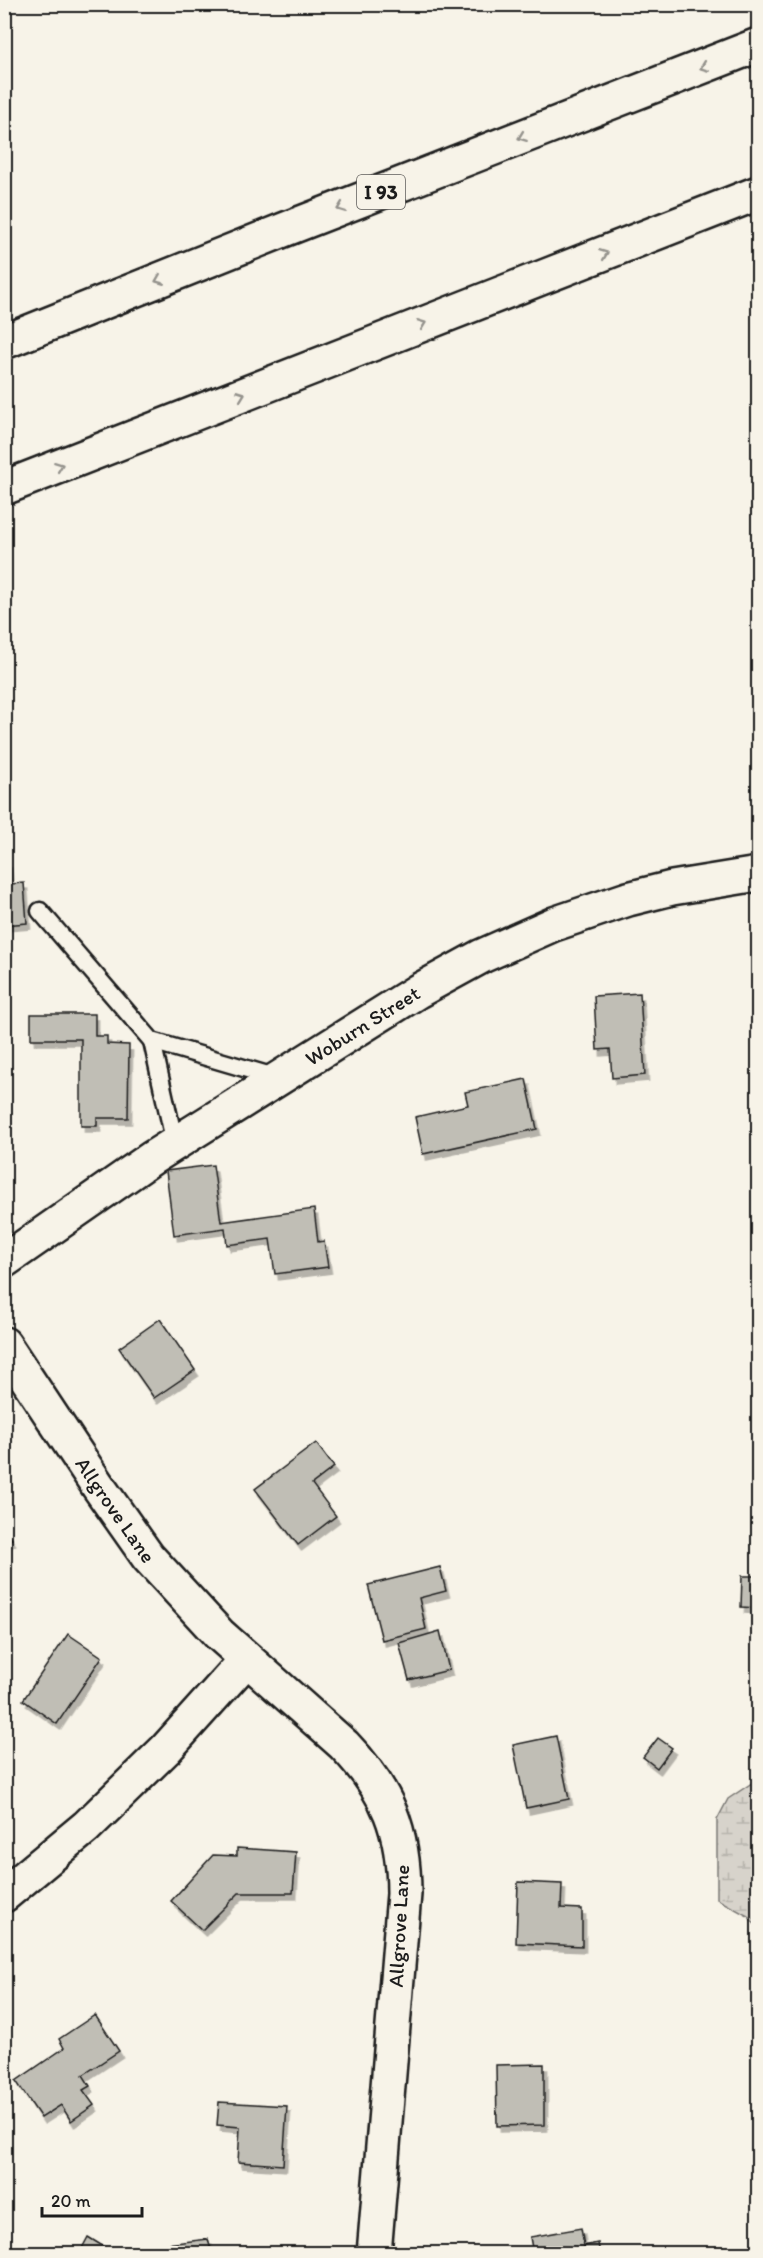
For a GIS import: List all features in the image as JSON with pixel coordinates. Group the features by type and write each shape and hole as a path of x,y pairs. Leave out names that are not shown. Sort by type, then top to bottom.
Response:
{"main road":[{"name":"I 93","path":"4,342 759,45"},
{"path":"4,488 759,193"},
{"name":"Woburn Street","path":"4,1261 175,1144 278,1078 418,991 520,938 628,899 672,888 759,874"},
{"name":"Allgrove Lane","path":"4,1344 148,1557 219,1634 363,1764 392,1812 400,1839 404,1866 404,1894 374,2253"},
{"path":"4,1895 94,1819 166,1749 248,1659"}],"lane":[{"path":"40,911 152,1041 175,1144"},
{"path":"152,1041 278,1078"}],"green space":[{"path":"758,1779 758,1928 748,1916 717,1899 717,1820 728,1799"}],"building":[{"path":"4,862 8,862 10,884 24,883 27,923 4,925"},
{"path":"758,982 758,1015 755,983"},
{"path":"640,993 645,1075 612,1078 610,1049 597,1050 594,996"},
{"path":"31,1014 95,1014 95,1036 107,1036 107,1044 129,1045 128,1118 97,1118 97,1126 81,1126 81,1039 31,1039"},
{"path":"526,1079 537,1129 423,1154 415,1117 468,1105 465,1092"},
{"path":"213,1165 221,1222 314,1209 318,1242 324,1241 328,1267 275,1274 270,1239 227,1245 225,1228 174,1235 166,1171"},
{"path":"160,1319 195,1370 154,1398 119,1348"},
{"path":"316,1443 334,1467 312,1484 336,1516 298,1545 255,1489"},
{"path":"4,1528 12,1539 4,1544"},
{"path":"440,1567 446,1591 419,1598 426,1629 382,1640 368,1585"},
{"path":"742,1576 758,1576 758,1608 741,1607"},
{"path":"440,1631 449,1670 409,1680 399,1643"},
{"path":"68,1634 102,1657 57,1724 23,1700"},
{"path":"556,1736 569,1799 526,1808 513,1745"},
{"path":"658,1738 672,1748 657,1768 643,1757"},
{"path":"237,1848 296,1852 293,1893 239,1893 202,1930 171,1901 213,1855 237,1856"},
{"path":"518,1882 562,1884 561,1908 582,1909 582,1946 516,1943"},
{"path":"95,2015 119,2051 83,2075 90,2086 83,2090 94,2105 71,2121 61,2105 41,2118 16,2081 64,2048 59,2039"},
{"path":"544,2064 544,2125 497,2126 496,2065"},
{"path":"219,2102 287,2106 283,2165 238,2162 240,2127 217,2125"},
{"path":"581,2228 584,2246 598,2243 600,2254 533,2254 530,2237"},
{"path":"88,2237 114,2253 79,2254"},
{"path":"208,2239 212,2254 168,2254 167,2244"}]}
